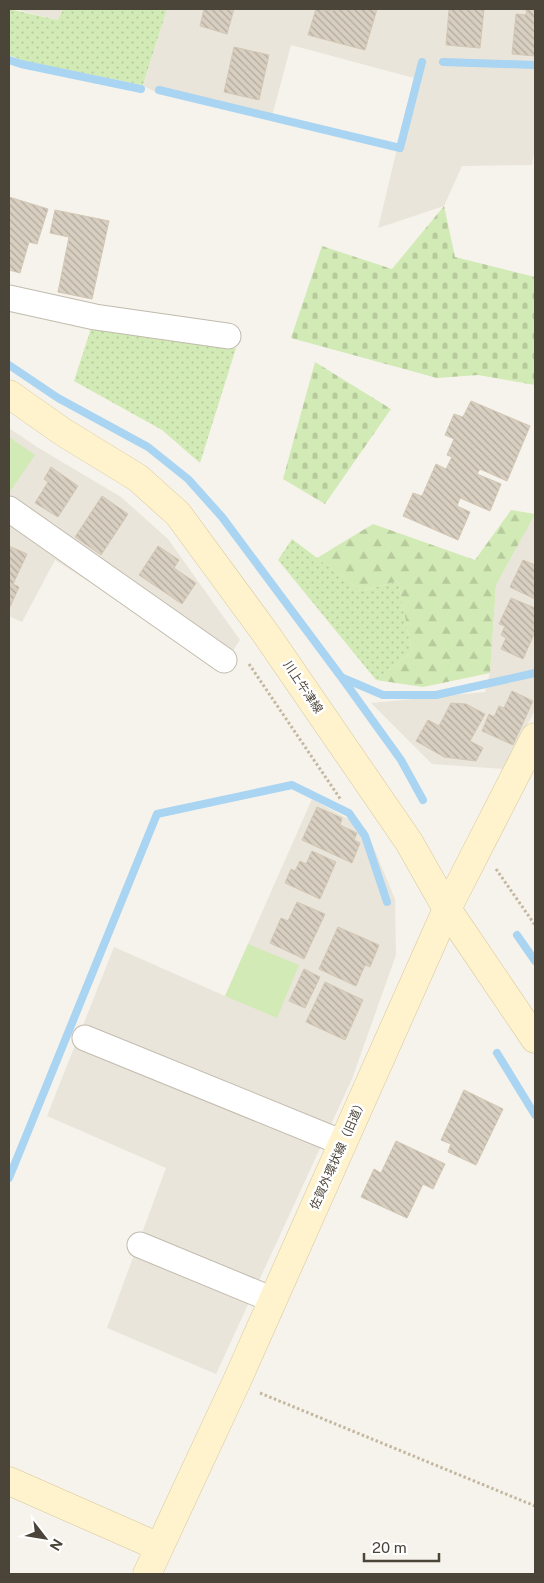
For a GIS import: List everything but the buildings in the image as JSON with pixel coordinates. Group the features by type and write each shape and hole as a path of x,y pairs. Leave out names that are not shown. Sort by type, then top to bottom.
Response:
{"street":[{"path":"9,298 95,317 228,336"},
{"name":"川上牛津線","path":"9,394 63,432 138,478 178,514 266,634 409,842 447,909 535,1039"},
{"path":"9,509 224,660"},
{"name":"佐賀外環状線（旧道）","path":"147,1574 236,1383 447,909 480,846 529,763 535,737"},
{"path":"85,1038 343,1143"},
{"path":"140,1245 273,1300"},
{"path":"9,1482 159,1546"}],"path":[{"path":"266,634 252,652 248,665 341,800"},
{"path":"480,846 535,924"},
{"path":"236,1383 535,1506"}],"shaded area":[{"path":"14,9 63,9 58,20"},
{"path":"167,9 535,9 535,148 532,165 462,166 444,206 378,228 414,78 291,45 271,120 158,93 143,86"},
{"path":"9,428 121,497 168,539 240,640 222,667 55,560 22,622 9,616"},
{"path":"535,514 535,710 504,769 432,764 371,703 485,692 490,673 496,585"},
{"path":"312,799 366,829 395,899 396,955 352,1079 216,1374 107,1328 166,1168 47,1116 114,947 225,996"}],"green space":[{"path":"9,9 58,20 63,9 167,9 143,85 23,61 9,55"},
{"path":"444,206 455,257 535,277 535,385 478,375 437,378 291,338 322,246 392,269"},
{"path":"93,322 236,348 200,463 162,430 74,381"},
{"path":"315,362 391,409 325,504 283,479"},
{"path":"9,437 35,455 9,493"},
{"path":"511,510 535,514 496,585 490,673 423,687 376,680 412,652 398,581 361,591 317,558 373,524 475,560"},
{"path":"292,539 361,591 398,581 412,652 376,680 278,560"},
{"path":"248,944 299,965 277,1018 225,996"}],"waterway":[{"path":"9,60 141,89"},
{"path":"159,90 400,148 422,62"},
{"path":"443,62 535,65"},
{"path":"9,365 58,398 148,447 188,479 222,517 342,678 401,760 423,800"},
{"path":"343,678 383,695 436,695 535,673"},
{"path":"9,1178 157,814 292,785 349,813 365,836 387,902"},
{"path":"517,935 535,961"},
{"path":"497,1053 535,1115"}]}
